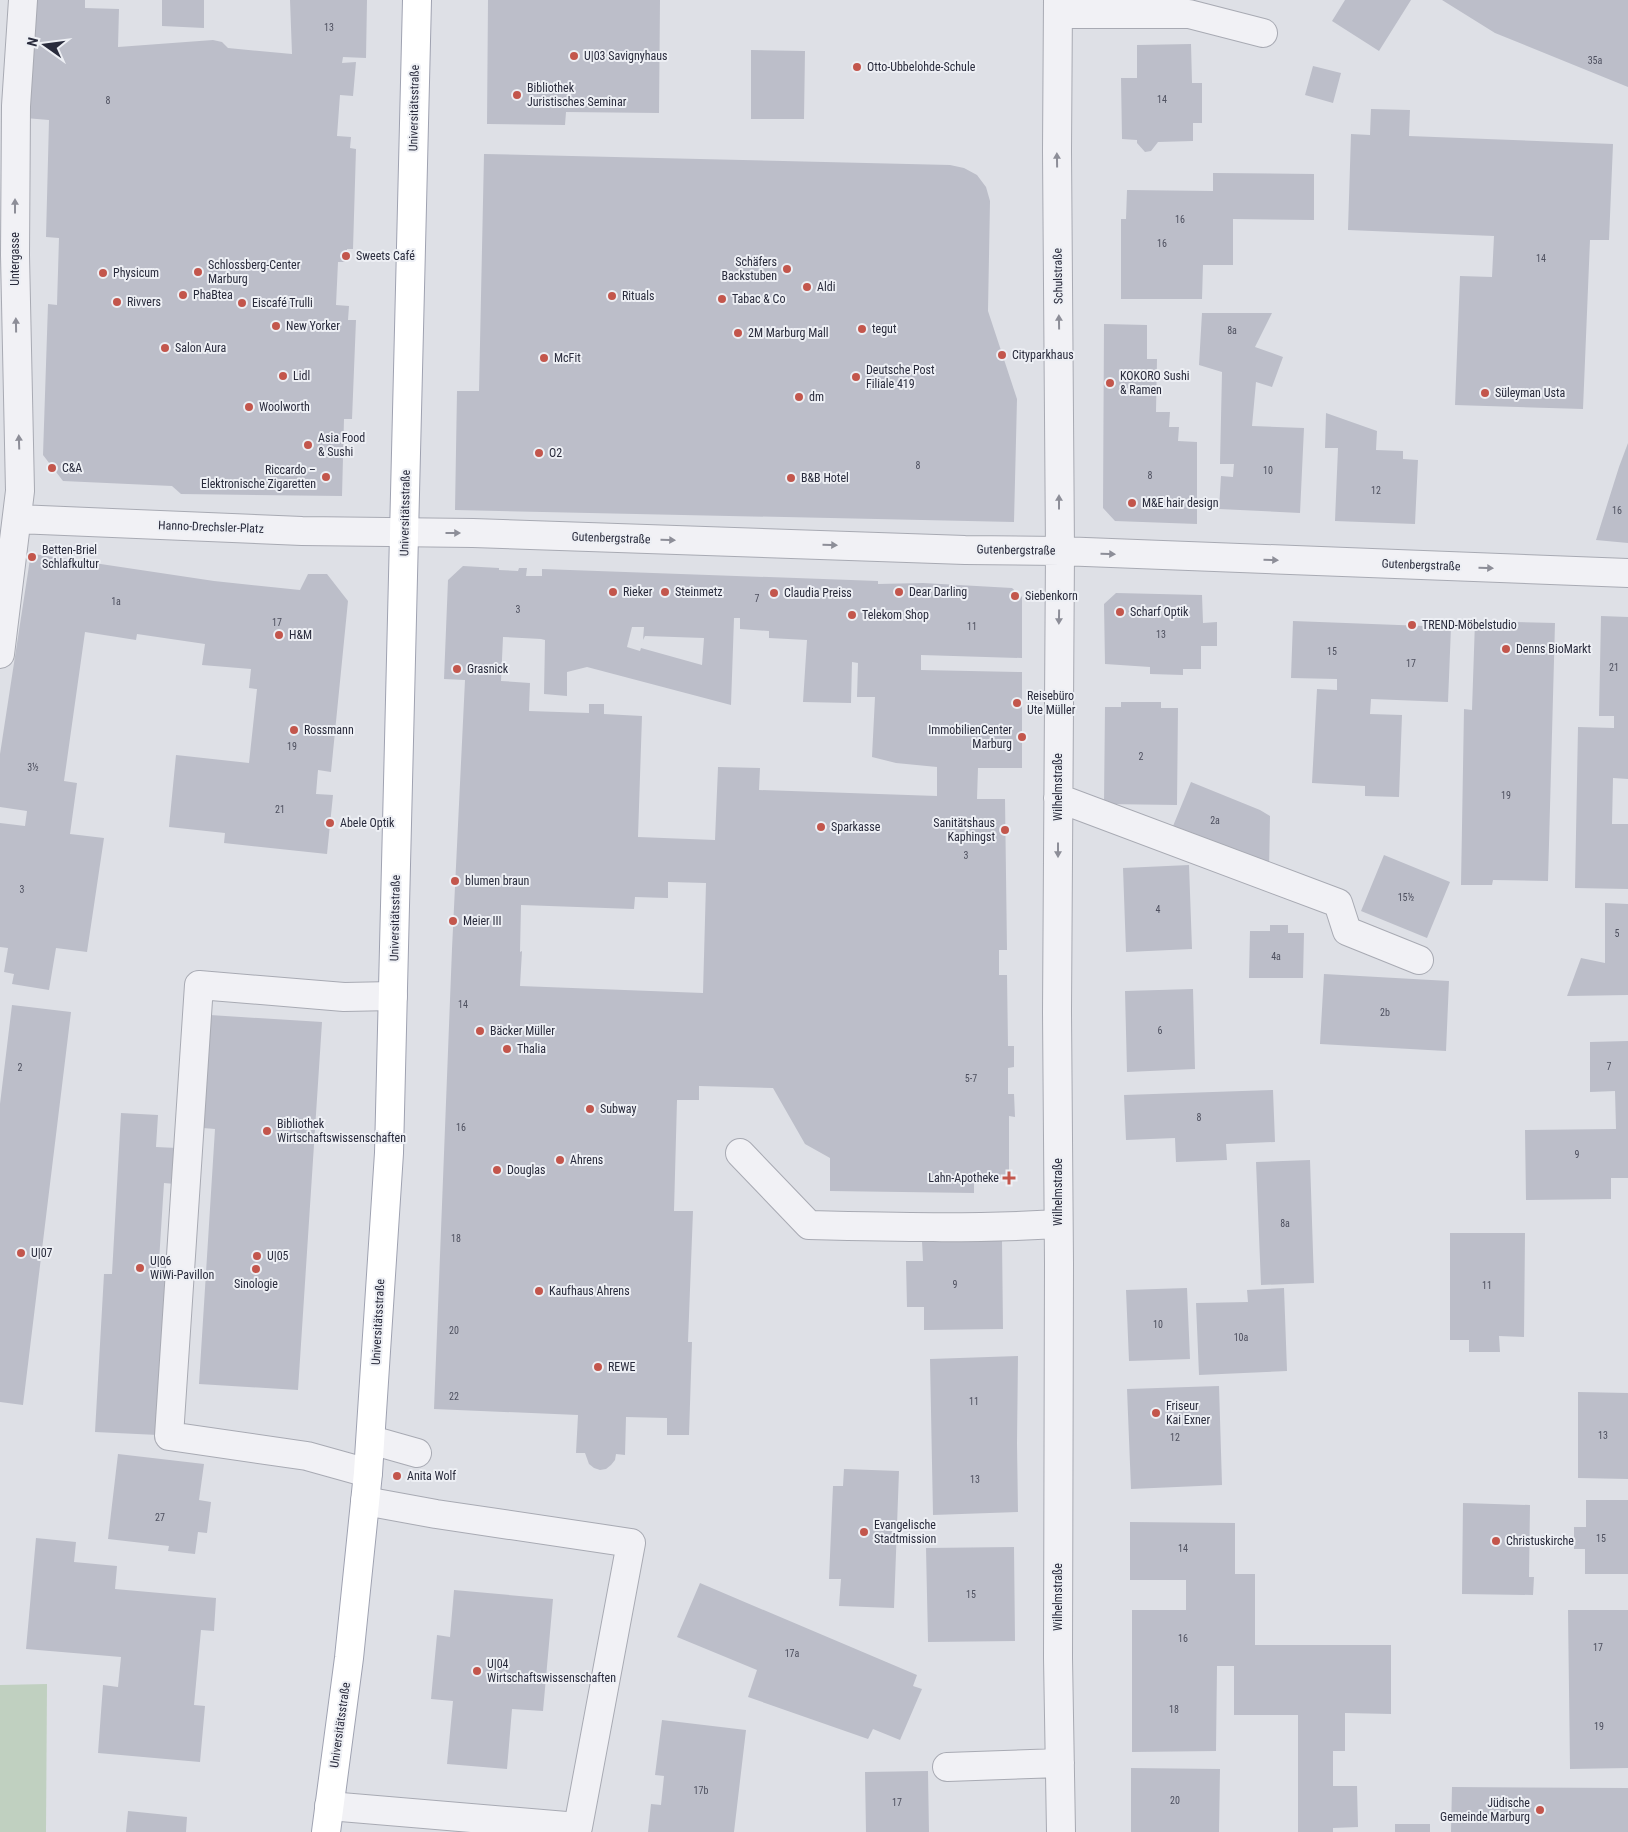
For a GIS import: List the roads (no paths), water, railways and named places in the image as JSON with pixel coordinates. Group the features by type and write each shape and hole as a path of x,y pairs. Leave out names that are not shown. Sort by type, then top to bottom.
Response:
{"main road":[{"name":"Universitätsstraße","path":"328,1819 349,1658 368,1473 389,1153 417,0"}],"street":[{"name":"Untergasse","path":"0,654 18,518 10,483 15,260 8,106 23,0"},
{"path":"1058,7 1189,14 1264,33"},
{"name":"Schulstraße","path":"1058,7 1057,151 1060,551"},
{"name":"Hanno-Drechsler-Platz","path":"18,518 302,531 404,532"},
{"name":"Gutenbergstraße","path":"404,532 965,550 1060,551 1628,573"},
{"name":"Wilhelmstraße","path":"1060,551 1057,927 1060,1832"},
{"path":"1058,798 1338,904 1347,931 1419,960"},
{"path":"368,1473 307,1456 169,1436 199,985 344,997 393,996"},
{"path":"740,1153 809,1225 923,1228 1010,1227 1058,1224"},
{"path":"371,1440 417,1453"},
{"path":"328,1819 578,1827 631,1543 436,1514 365,1501"},
{"path":"946,1767 1060,1763"}],"place":[{"name":"U|03 Savignyhaus","path":"574,56"},
{"name":"Otto-Ubbelohde-Schule","path":"857,67"},
{"name":"Bibliothek Juristisches Seminar","path":"517,95"},
{"name":"Sweets Café","path":"346,256"},
{"name":"Schäfers Backstuben","path":"787,269"},
{"name":"Schlossberg-Center Marburg","path":"198,272"},
{"name":"Physicum","path":"103,273"},
{"name":"Aldi","path":"807,287"},
{"name":"PhaBtea","path":"183,295"},
{"name":"Rituals","path":"612,296"},
{"name":"Tabac & Co","path":"722,299"},
{"name":"Rivvers","path":"117,302"},
{"name":"Eiscafé Trulli","path":"242,303"},
{"name":"New Yorker","path":"276,326"},
{"name":"tegut","path":"862,329"},
{"name":"2M Marburg Mall","path":"738,333"},
{"name":"Salon Aura","path":"165,348"},
{"name":"Cityparkhaus","path":"1002,355"},
{"name":"McFit","path":"544,358"},
{"name":"Lidl","path":"283,376"},
{"name":"Deutsche Post Filiale 419","path":"856,377"},
{"name":"KOKORO Sushi & Ramen","path":"1110,383"},
{"name":"Süleyman Usta","path":"1485,393"},
{"name":"dm","path":"799,397"},
{"name":"Woolworth","path":"249,407"},
{"name":"Asia Food & Sushi","path":"308,445"},
{"name":"O2","path":"539,453"},
{"name":"C&A","path":"52,468"},
{"name":"Riccardo – Elektronische Zigaretten","path":"326,477"},
{"name":"B&B Hotel","path":"791,478"},
{"name":"M&E hair design","path":"1132,503"},
{"name":"Betten-Briel Schlafkultur","path":"32,557"},
{"name":"Rieker","path":"613,592"},
{"name":"Steinmetz","path":"665,592"},
{"name":"Dear Darling","path":"899,592"},
{"name":"Claudia Preiss","path":"774,593"},
{"name":"Siebenkorn","path":"1015,596"},
{"name":"Scharf Optik","path":"1120,612"},
{"name":"Telekom Shop","path":"852,615"},
{"name":"TREND-Möbelstudio","path":"1412,625"},
{"name":"H&M","path":"279,635"},
{"name":"Denns BioMarkt","path":"1506,649"},
{"name":"Grasnick","path":"457,669"},
{"name":"Reisebüro Ute Müller","path":"1017,703"},
{"name":"Rossmann","path":"294,730"},
{"name":"ImmobilienCenter Marburg","path":"1022,737"},
{"name":"Abele Optik","path":"330,823"},
{"name":"Sparkasse","path":"821,827"},
{"name":"Sanitätshaus Kaphingst","path":"1005,830"},
{"name":"blumen braun","path":"455,881"},
{"name":"Meier III","path":"453,921"},
{"name":"Bäcker Müller","path":"480,1031"},
{"name":"Thalia","path":"507,1049"},
{"name":"Subway","path":"590,1109"},
{"name":"Bibliothek Wirtschaftswissenschaften","path":"267,1131"},
{"name":"Ahrens","path":"560,1160"},
{"name":"Douglas","path":"497,1170"},
{"name":"Lahn-Apotheke","path":"1009,1178"},
{"name":"U|07","path":"21,1253"},
{"name":"U|05","path":"257,1256"},
{"name":"U|06 WiWi-Pavillon","path":"140,1268"},
{"name":"Sinologie","path":"256,1269"},
{"name":"Kaufhaus Ahrens","path":"539,1291"},
{"name":"REWE","path":"598,1367"},
{"name":"Friseur Kai Exner","path":"1156,1413"},
{"name":"Anita Wolf","path":"397,1476"},
{"name":"Evangelische Stadtmission","path":"864,1532"},
{"name":"Christuskirche","path":"1496,1541"},
{"name":"U|04 Wirtschaftswissenschaften","path":"477,1671"},
{"name":"Jüdische Gemeinde Marburg","path":"1540,1810"}]}
